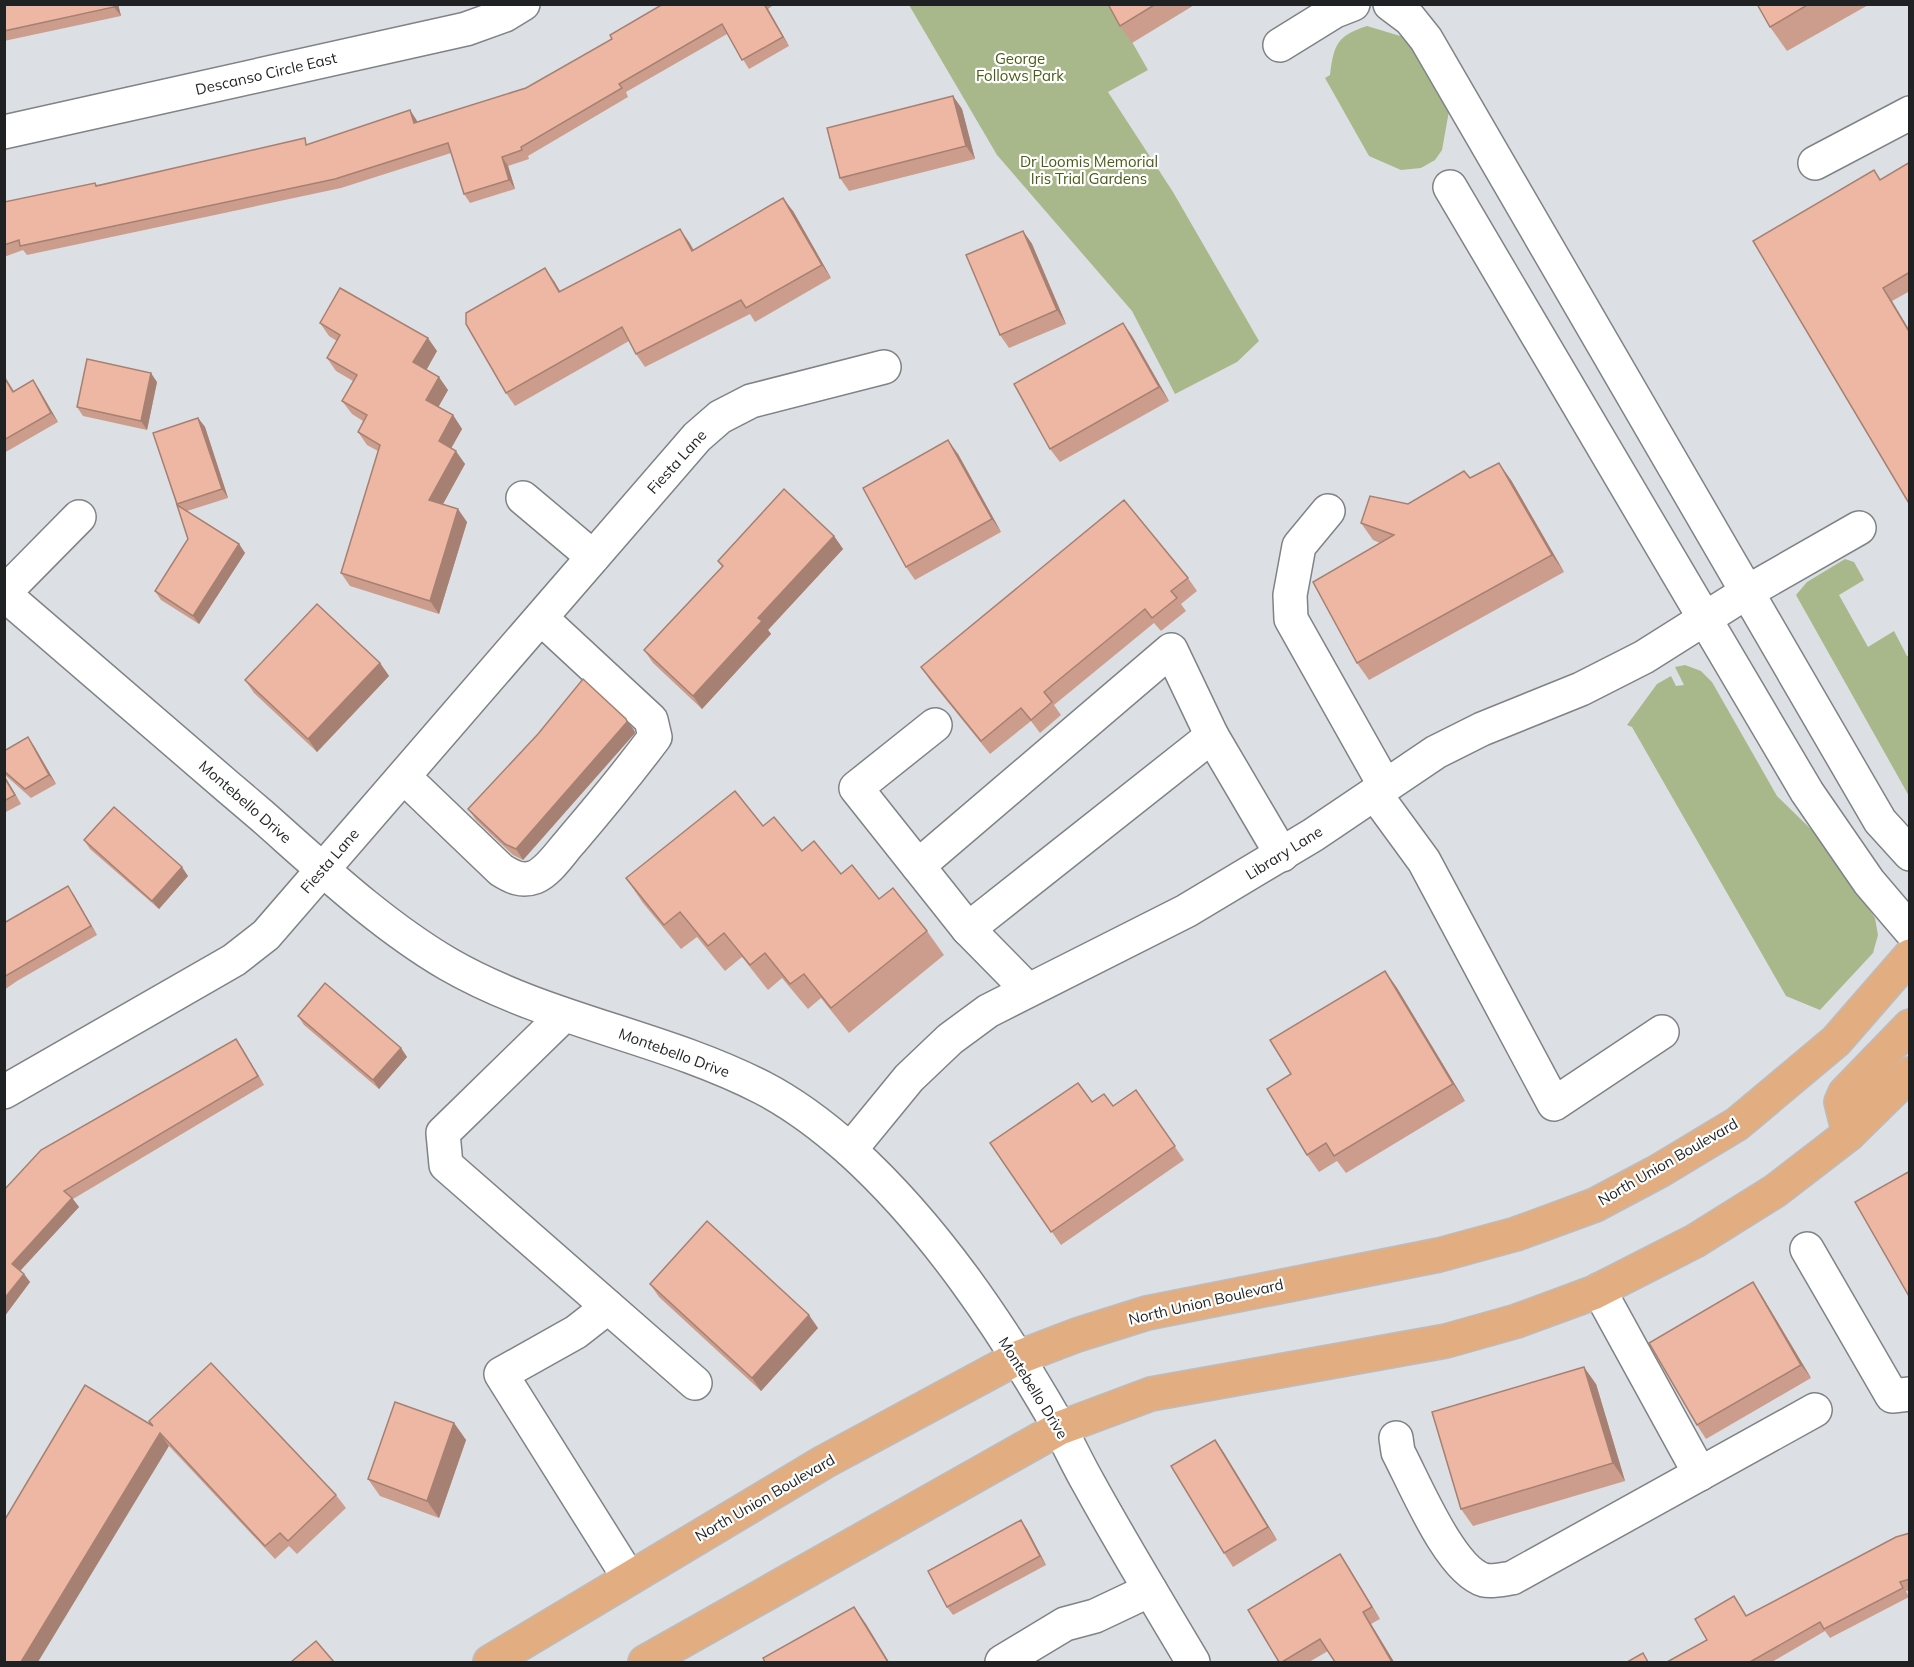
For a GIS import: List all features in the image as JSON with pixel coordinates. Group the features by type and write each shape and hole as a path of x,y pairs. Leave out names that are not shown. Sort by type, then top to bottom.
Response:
{"main road":[{"name":"North Union Boulevard","path":"490,1662 824,1462 1017,1358 1077,1335 1148,1313 1439,1255 1516,1234 1595,1205 1659,1171 1737,1124 1836,1041 1910,956"},
{"path":"1849,1134 1841,1102 1845,1093 1910,1026"},
{"path":"645,1662 1060,1428 1151,1394 1446,1341 1518,1321 1599,1290 1695,1241 1775,1191 1849,1134 1910,1074"}],"street":[{"name":"Descanso Circle East","path":"4,132 466,29 505,15 524,4"},
{"path":"1280,45 1335,11 1353,4"},
{"path":"1390,4 1410,19 1426,39 1880,821 1910,854"},
{"path":"1815,163 1910,112"},
{"path":"1450,188 1807,792 1869,882 1910,930"},
{"name":"Fiesta Lane","path":"4,1092 234,960 266,935 697,436 720,417 751,401 884,367"},
{"path":"523,498 593,557"},
{"path":"1328,511 1299,546 1290,595 1291,619 1380,790 1424,861 1554,1104 1662,1032"},
{"name":"Montebello Drive","path":"79,516 4,593 323,870 400,932 445,962 496,989 564,1015 709,1063 766,1089 812,1119 850,1150 920,1220 1017,1358 1060,1428 1087,1482 1193,1662"},
{"name":"Library Lane","path":"850,1150 909,1078 950,1038 988,1011 1027,989 1186,911 1282,855 1436,752 1482,729 1581,689 1644,657 1747,592 1859,528"},
{"path":"404,777 501,870 514,878 523,879 536,876 553,862 616,789 656,737 655,728 651,720 541,618"},
{"path":"918,866 1171,650 1212,736 1282,855"},
{"path":"935,725 856,788 968,929 1027,989"},
{"path":"968,929 1212,736"},
{"path":"564,1015 443,1133 446,1165 695,1383"},
{"path":"1808,1249 1892,1396 1910,1394"},
{"path":"1599,1290 1700,1474"},
{"path":"608,1306 576,1332 501,1374 629,1578"},
{"path":"1396,1438 1398,1452 1454,1558 1469,1573 1486,1581 1512,1578 1815,1410"},
{"path":"1002,1662 1065,1624 1095,1616 1150,1590"}],"green space":[{"path":"909,5 1111,5 1148,70 1108,92 1173,192 1259,341 1237,362 1175,394 1132,311 997,155"},
{"path":"1367,26 1407,38 1449,111 1442,150 1435,160 1421,168 1401,170 1369,156 1325,78 1330,75 1333,56 1343,38"},
{"path":"1845,559 1854,562 1864,580 1839,595 1868,647 1894,631 1909,656 1909,796 1796,595 1807,582"},
{"path":"1685,665 1701,671 1712,682 1777,796 1821,839 1875,918 1878,935 1873,953 1820,1010 1786,996 1632,727 1627,725 1657,684 1671,676 1676,686 1684,685 1675,667"}],"building":[{"path":"4,4 114,4 114,7 4,31"},
{"path":"663,4 764,4 783,37 742,60 722,24 619,84 622,88 521,147 522,150 502,157 509,180 464,194 448,143 335,179 20,246 19,240 4,245 4,202 95,183 96,186 305,138 306,145 410,110 414,123 526,88 612,39 610,35"},
{"path":"1108,4 1156,4 1120,26"},
{"path":"1757,4 1809,4 1770,27"},
{"path":"953,96 966,146 840,178 827,128"},
{"path":"1910,162 1910,272 1883,288 1910,333 1910,505 1753,241 1874,170 1880,180"},
{"path":"783,198 822,265 746,308 741,300 636,354 622,327 506,393 466,324 466,313 545,268 559,292 680,229 692,251"},
{"path":"1023,231 1057,310 1000,335 966,255"},
{"path":"340,288 428,338 413,362 439,377 426,400 453,415 439,441 456,451 429,500 458,509 430,601 341,573 380,445 358,432 367,415 342,401 357,375 327,358 340,335 320,323"},
{"path":"1123,323 1159,387 1050,449 1014,384"},
{"path":"87,359 151,373 141,421 77,407"},
{"path":"4,377 13,392 33,380 51,413 4,440"},
{"path":"198,418 222,489 177,504 153,433"},
{"path":"948,440 992,519 906,567 863,488"},
{"path":"1499,463 1552,555 1357,663 1313,582 1394,535 1361,523 1370,496 1408,504 1464,471 1470,478"},
{"path":"784,489 834,536 758,618 762,621 693,696 644,650 723,566 718,561"},
{"path":"1124,500 1188,578 1171,591 1177,598 1152,618 1145,609 1044,692 1052,702 1031,720 1021,708 981,741 921,667"},
{"path":"177,505 239,544 193,616 155,591 188,539"},
{"path":"317,604 380,663 308,739 245,680"},
{"path":"583,679 627,722 516,849 505,844 468,809 538,734"},
{"path":"28,737 49,775 25,789 4,771 4,751"},
{"path":"4,777 15,795 4,801"},
{"path":"735,791 763,826 774,817 802,851 814,841 841,874 852,865 879,899 893,888 927,931 831,1008 804,974 790,984 765,953 750,965 724,933 708,946 680,912 664,925 626,878"},
{"path":"114,807 182,867 152,901 84,840"},
{"path":"68,886 91,926 4,977 4,923"},
{"path":"1385,971 1453,1084 1334,1156 1326,1143 1307,1155 1267,1089 1291,1074 1270,1040"},
{"path":"325,983 401,1048 373,1080 298,1016"},
{"path":"236,1039 258,1076 64,1191 72,1198 12,1264 24,1274 4,1299 4,1190 41,1150"},
{"path":"1078,1083 1092,1102 1104,1094 1113,1106 1136,1090 1175,1146 1051,1232 990,1143"},
{"path":"1910,1171 1910,1298 1855,1202"},
{"path":"707,1221 809,1315 752,1378 650,1284"},
{"path":"1753,1282 1801,1365 1697,1425 1649,1343"},
{"path":"211,1363 336,1495 288,1541 280,1533 265,1546 160,1433 21,1662 4,1662 4,1521 85,1385 153,1426 149,1421"},
{"path":"1584,1367 1613,1463 1461,1509 1432,1412"},
{"path":"395,1402 454,1423 427,1501 368,1479"},
{"path":"1215,1440 1268,1527 1224,1553 1171,1466"},
{"path":"1021,1520 1040,1556 947,1607 928,1571"},
{"path":"1910,1533 1910,1579 1900,1582 1903,1588 1824,1629 1820,1622 1750,1662 1667,1662 1707,1640 1695,1619 1734,1596 1746,1616 1896,1537"},
{"path":"1340,1554 1372,1607 1363,1612 1392,1662 1335,1662 1320,1639 1279,1662 1248,1610"},
{"path":"854,1607 888,1662 765,1662 763,1658"},
{"path":"316,1641 334,1662 291,1662"},
{"path":"1643,1653 1648,1662 1627,1662"}],"park label":[{"name":"George Follows Park","path":"1020,68"},
{"name":"Dr Loomis Memorial Iris Trial Gardens","path":"1089,170"}]}
